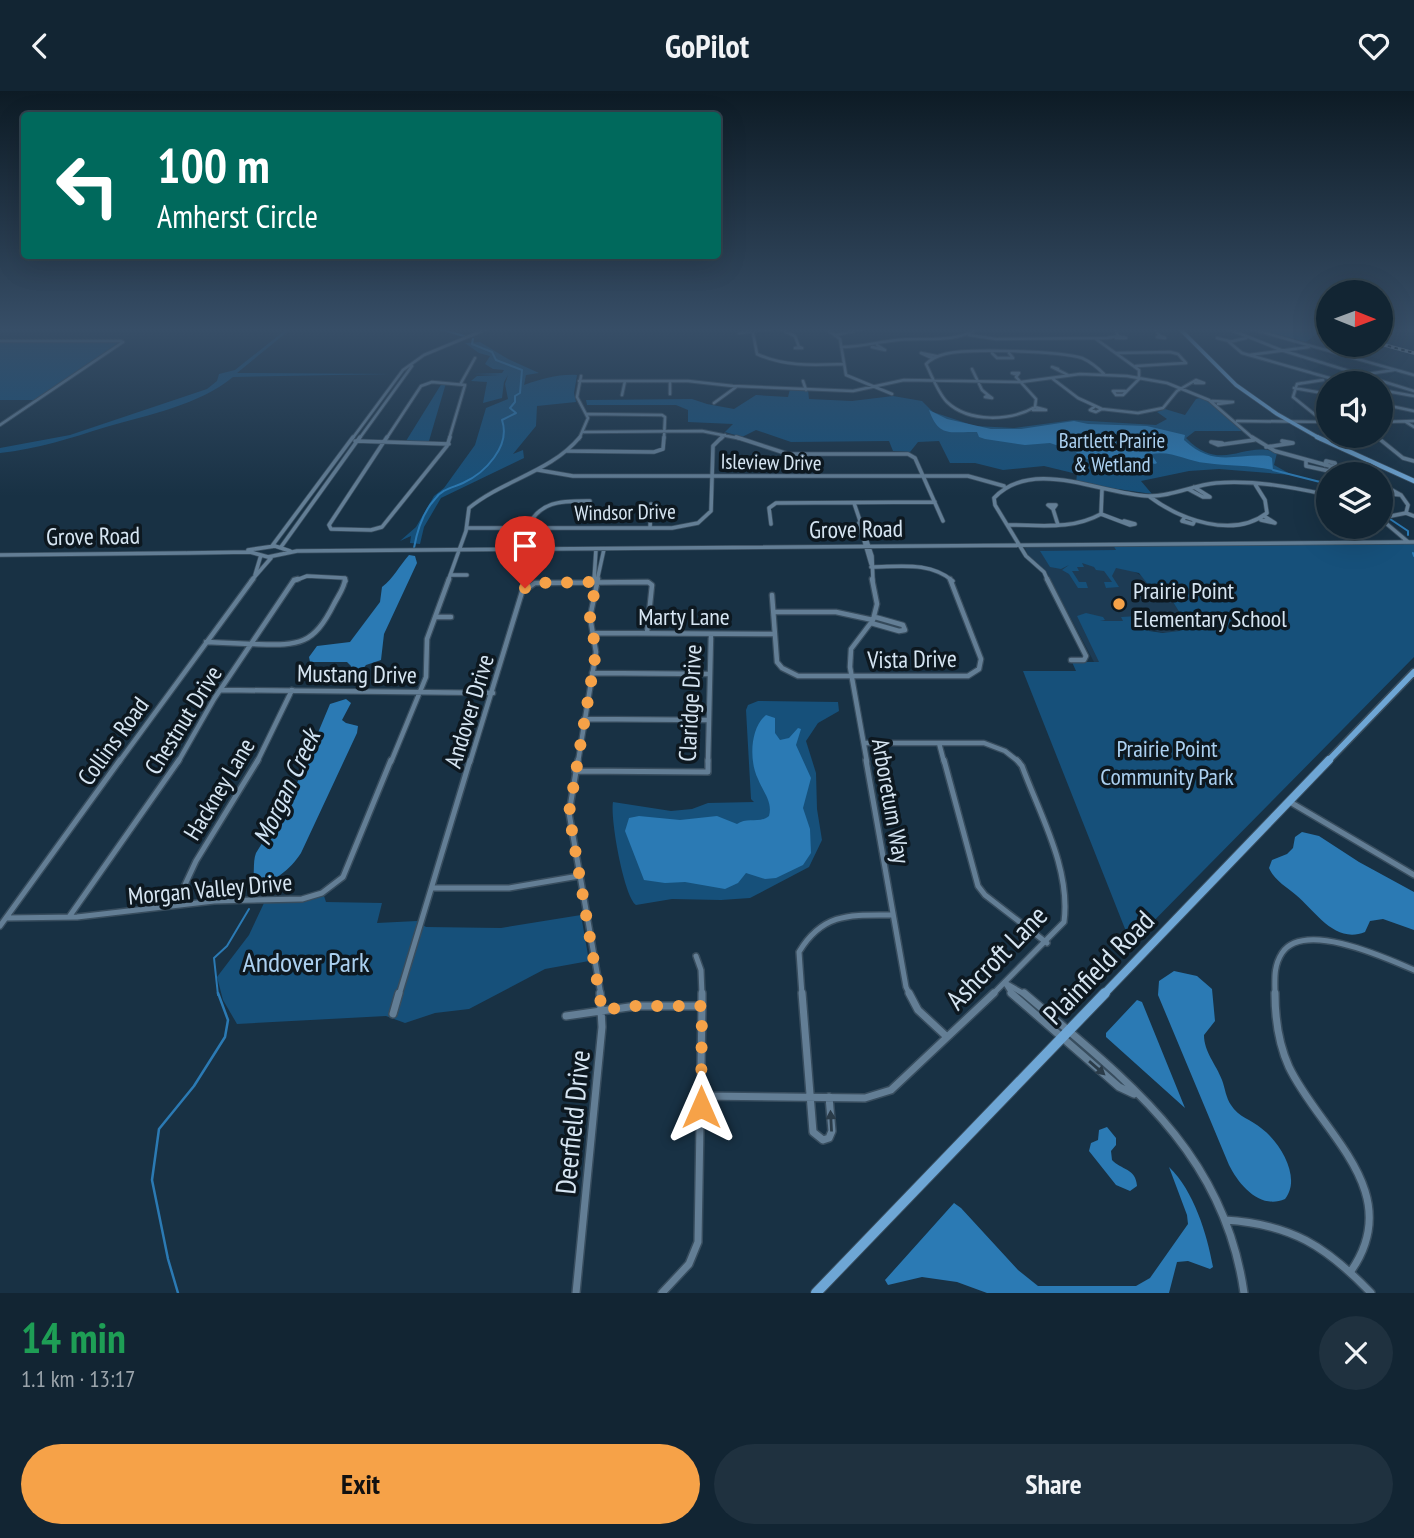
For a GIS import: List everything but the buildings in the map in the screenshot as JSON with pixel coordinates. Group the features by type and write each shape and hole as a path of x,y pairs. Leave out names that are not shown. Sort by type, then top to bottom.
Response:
{"main road":[{"path":"1237,384 1294,422 1414,480"},
{"name":"Plainfield Road","path":"816,1293 1413,676"}],"street":[{"path":"0,423 62,384"},
{"path":"282,548 395,384"},
{"path":"272,546 397,384"},
{"path":"425,384 329,525 331,529 371,530 382,527 449,444 465,387 462,384"},
{"path":"579,384 577,397 587,414 584,432 702,431 725,434 784,454 908,454 915,458 943,521"},
{"path":"622,395 624,384"},
{"path":"670,384 670,394"},
{"path":"715,384 853,391 884,384"},
{"path":"804,384 806,390"},
{"path":"868,384 892,394"},
{"path":"938,384 944,400 967,412 1010,416 1034,408 1036,399 1023,384"},
{"path":"979,384 988,395"},
{"path":"1060,384 1078,398 1095,406 1090,410 1128,413 1155,411 1167,405 1174,393 1192,384"},
{"path":"1125,391 1132,384"},
{"path":"1167,384 1217,404 1265,447 1316,463"},
{"path":"1298,384 1294,388 1293,397 1316,415"},
{"path":"714,403 736,386"},
{"path":"1393,387 1413,394"},
{"path":"1294,388 1316,392"},
{"path":"1393,392 1413,394"},
{"path":"1211,401 1233,402 1217,404"},
{"path":"1393,407 1414,411"},
{"path":"567,451 654,452 663,449 665,417 661,414 587,414"},
{"path":"1236,421 1316,422"},
{"path":"1405,421 1414,427"},
{"path":"1393,422 1414,421"},
{"name":"Morgan Valley Drive","path":"6,918 116,915 176,905 303,899 332,888 349,867 421,692 428,669 427,639 467,528 468,512 476,502 567,451 584,432"},
{"name":"Windsor Drive","path":"467,528 650,528 700,524 711,511 713,445 725,434"},
{"path":"1222,443 1255,440"},
{"path":"1265,447 1285,442"},
{"path":"352,443 449,444"},
{"path":"1392,448 1411,461"},
{"path":"1306,461 1305,466 1316,469"},
{"name":"Isleview Drive","path":"537,470 573,476 975,476 1003,486"},
{"path":"1071,660 1084,660 1086,656 1044,572 1026,557 995,505 994,498 1003,486 1022,481 1044,480 1149,496 1228,482 1254,483 1316,493"},
{"path":"1149,496 1185,517 1182,521 1186,524 1193,524 1195,520 1227,524 1262,518 1267,506 1254,483"},
{"path":"1187,489 1203,497 1210,497 1194,487"},
{"path":"1101,514 1102,489"},
{"path":"1393,491 1401,495 1408,505 1406,513"},
{"path":"1393,494 1401,495"},
{"path":"527,528 531,516 541,507 559,502 590,501"},
{"path":"771,524 769,508 776,503 934,502"},
{"path":"854,503 870,546 877,604 873,620"},
{"path":"650,528 651,504"},
{"path":"1053,509 1058,525"},
{"path":"1393,516 1406,513 1414,516"},
{"path":"1009,525 1083,524 1101,514 1124,521"},
{"path":"859,518 871,566"},
{"path":"1393,526 1411,542"},
{"name":"Grove Road","path":"0,555 276,555 297,551 1411,542"},
{"name":"Grove Road","path":"187,553 272,546 297,551"},
{"path":"261,555 265,548"},
{"name":"Collins Road","path":"0,926 255,576 282,548"},
{"path":"596,549 593,580 596,582 600,578 604,549"},
{"name":"Collins Road","path":"255,576 261,555"},
{"name":"Vista Drive","path":"772,596 777,661 789,673 808,677 958,677 975,673 981,664 949,576 924,568 871,566"},
{"path":"450,575 467,575"},
{"name":"Chestnut Drive","path":"68,918 92,879 169,777 220,690 294,580 307,576 348,576 316,634 307,641 252,643"},
{"name":"Andover Drive","path":"393,1014 525,588 535,583 648,580 652,585 647,633"},
{"name":"Deerfield Drive","path":"576,1293 602,1035 602,1010 569,813 596,652 590,617 596,582"},
{"path":"774,612 836,612 903,625 905,630 899,631 873,620"},
{"path":"435,617 451,617"},
{"name":"Arboretum Way","path":"873,620 851,649 852,677 893,915 909,996 918,1010 946,1037"},
{"name":"Marty Lane","path":"593,633 775,634"},
{"name":"Claridge Drive","path":"575,771 708,772 711,634"},
{"path":"206,642 252,643"},
{"path":"592,673 710,674"},
{"name":"Mustang Drive","path":"220,690 493,693"},
{"name":"Hackney Lane","path":"176,905 196,861 252,773 292,690"},
{"path":"584,719 709,720"},
{"name":"Ashcroft Lane","path":"701,1096 865,1098 891,1090 1065,922 1067,898 1022,766 1002,748 984,743 864,743"},
{"path":"939,743 978,886 985,895 1046,943"},
{"path":"1290,801 1414,875"},
{"path":"432,888 509,888 579,876"},
{"path":"829,1097 832,1131 829,1138 823,1140 817,1138 813,1132 799,952 811,932 831,919 893,915"},
{"path":"1351,1271 1359,1261 1367,1239 1367,1201 1358,1172 1345,1145 1302,1089 1289,1064 1277,1017 1272,971 1280,953 1288,947 1315,940 1351,946 1414,970"},
{"path":"662,1293 688,1269 696,1255 702,1006 701,970 696,956"},
{"path":"1005,982 1020,990 1119,1087 1135,1094 1184,1143 1205,1176 1225,1220 1241,1267 1244,1293"},
{"path":"566,1016 636,1006 702,1006"},
{"path":"1225,1220 1256,1221 1286,1229 1321,1247 1351,1271 1371,1293"}],"shaded area":[{"path":"929,410 947,419 991,429 1021,429 1074,421 1147,426 1185,435 1184,440 1195,449 1215,457 1269,456 1272,458 1273,470 1199,462 1166,453 1151,454 1157,463 1155,464 1131,457 1087,459 1074,451 1050,443 1025,445 985,439 979,437 977,432 947,431 937,426"},
{"name":"Prairie Point Elementary School","path":"1113,545 1131,570 1142,576 1161,601 1173,602 1184,618 1185,624 1179,631 1167,633 1148,630 1167,661 1094,662 1047,573 1029,557 1024,546"},
{"path":"409,555 415,556 417,563 384,634 381,660 366,665 353,681 348,679 351,666 347,662 310,662 309,657 317,646 350,642 380,602 382,587"},
{"path":"346,699 351,703 342,720 358,726 357,733 301,853 280,875 266,882 251,884 256,853 292,795 330,704"},
{"path":"766,715 775,718 775,733 780,740 789,738 798,728 801,729 796,745 811,778 803,808 810,829 811,853 803,865 776,878 765,879 746,873 738,883 725,889 685,882 644,880 625,831 629,818 639,816 680,820 717,816 737,824 769,816 769,802 755,772 752,754 754,736"},
{"path":"1302,832 1319,836 1414,892 1414,930 1383,919 1370,921 1365,932 1344,934 1319,917 1277,880 1269,868 1272,860 1287,854 1293,848 1295,837"},
{"path":"1174,971 1197,976 1212,989 1215,1021 1204,1035 1206,1047 1234,1109 1268,1134 1287,1161 1291,1181 1285,1199 1267,1201 1251,1194 1229,1165 1158,995 1159,981"},
{"path":"1137,1000 1142,1002 1185,1108 1106,1037 1106,1033"},
{"path":"1107,1127 1116,1138 1116,1145 1111,1151 1112,1160 1131,1173 1136,1180 1137,1186 1130,1191 1116,1185 1089,1151 1091,1143 1098,1140 1099,1130"},
{"path":"1169,1167 1192,1200 1213,1267 1210,1269 1188,1261 1177,1262 1169,1293 987,1293 957,1282 922,1277 888,1285 885,1280 954,1203 1018,1270 1038,1286 1136,1286 1150,1278 1188,1224"}],"green space":[{"path":"0,384 57,384 34,400 0,400"},
{"path":"213,384 224,384 172,408 54,443 0,453 0,448 70,435 207,389"},
{"path":"441,384 446,384 429,441 406,441"},
{"path":"487,384 504,384 502,398 483,403"},
{"path":"505,384 575,384 576,402 537,406 536,426 513,454 523,450 524,458 441,498 424,527 420,544 410,543 411,536 400,541 416,527 434,496 444,488 475,445 486,408 508,399"},
{"name":"Bartlett Prairie & Wetland","path":"790,389 808,390 809,399 852,401 893,396 922,401 933,412 975,426 1014,428 1073,420 1156,425 1167,419 1157,412 1165,409 1185,415 1196,399 1203,397 1243,431 1195,431 1186,438 1199,449 1211,454 1254,450 1277,453 1274,465 1292,475 1219,469 1189,471 1141,481 1152,494 1076,483 1077,474 1044,466 1003,470 975,463 950,463 939,441 918,442 910,452 893,451 889,441 791,442 756,430 742,437 725,432 733,424 688,422 688,410 676,405 587,405 586,400 692,399 734,409 756,395 788,397"},
{"name":"Prairie Point Community Park","path":"1414,544 1414,657 1131,944 1023,671 1076,671 1072,662 1099,662 1077,616 1086,613 1103,617 1105,620 1100,621 1123,621 1121,617 1138,616 1149,631 1163,633 1179,631 1185,621 1173,602 1161,601 1139,573 1116,568 1112,576 1119,587 1106,588 1104,582 1112,582 1104,571 1082,563 1084,567 1077,567 1079,571 1072,571 1079,582 1086,582 1088,588 1078,588 1069,574 1062,570 1069,565 1061,569 1050,567 1040,551 1116,550 1113,545"},
{"path":"758,701 838,702 839,711 818,723 806,741 816,773 817,809 822,840 809,867 750,898 672,899 636,905 631,899 619,856 613,802 671,811 692,809 708,803 754,802 751,799 746,710 748,705"},
{"name":"Andover Park","path":"324,896 326,902 382,903 377,923 417,921 426,927 501,928 581,915 589,961 545,969 469,1009 435,1013 405,1023 386,1016 237,1024 223,1000 217,977 249,935 264,903 305,901"}],"waterway":[{"name":"Morgan Creek","path":"414,548 421,522 431,504 441,493 480,473 494,457 503,439 502,420 516,413 510,408 515,402 515,396 520,393 521,384"},
{"path":"1273,470 1316,481"},
{"path":"1393,521 1408,531 1408,535"},
{"name":"Morgan Creek","path":"218,995 214,958 227,946 249,909"},
{"name":"Morgan Creek","path":"178,1293 168,1259 152,1180 159,1129 194,1086 225,1037 228,1020 218,993"}],"place":[{"name":"Prairie Point Elementary School","path":"1119,604"}],"route":[{"path":"525,588 535,583 596,582 590,617 596,652 569,813 602,1010 636,1006 702,1006 701,1107"}]}
